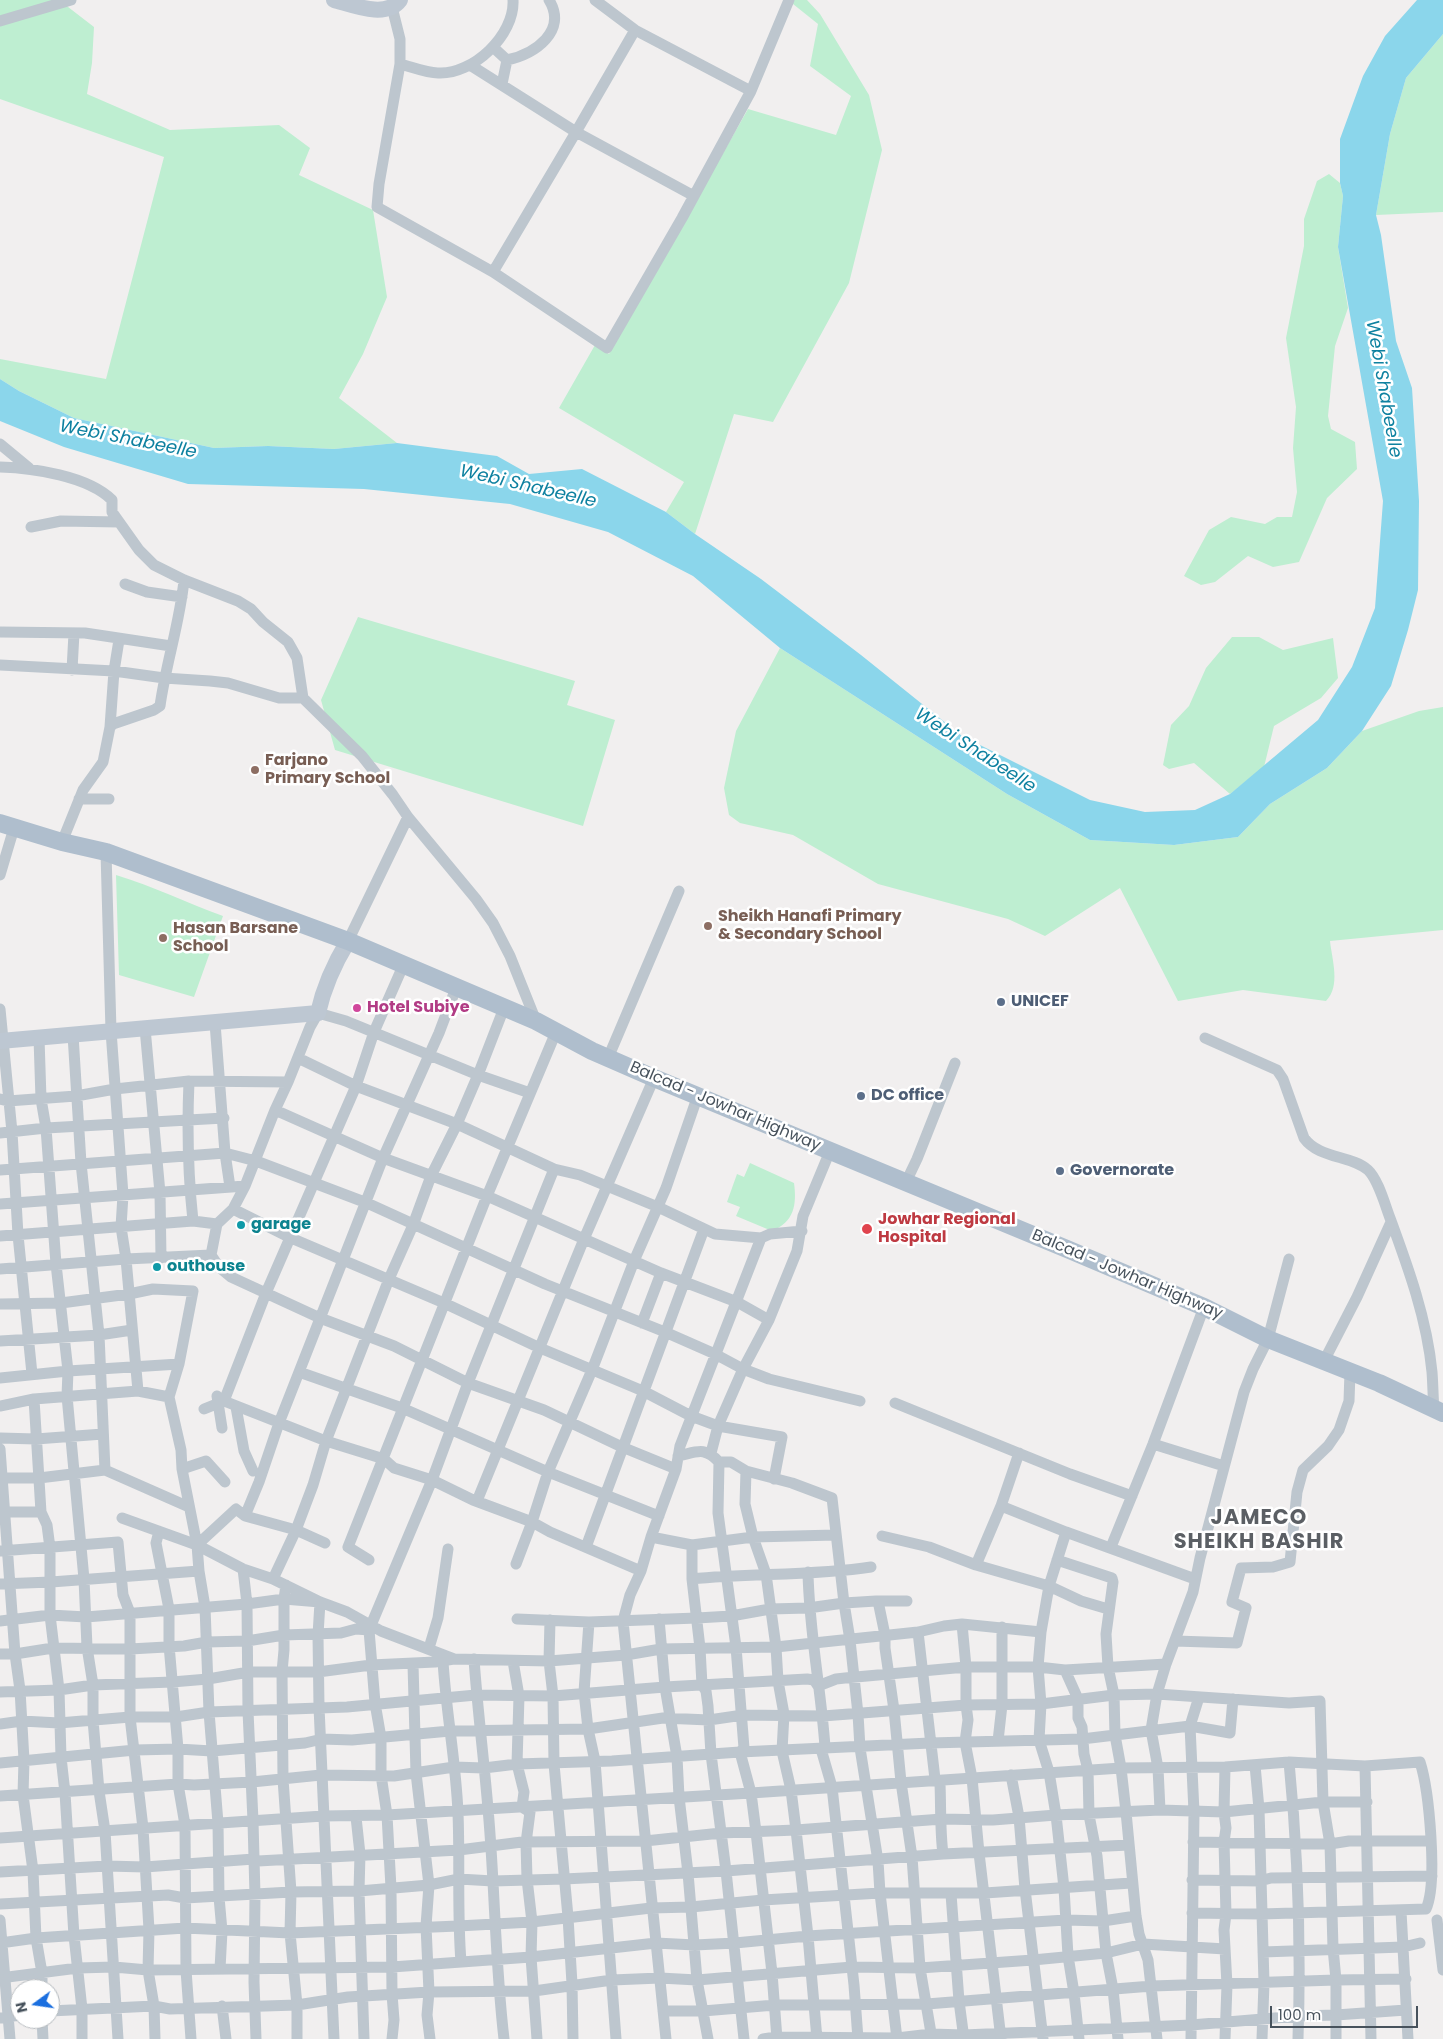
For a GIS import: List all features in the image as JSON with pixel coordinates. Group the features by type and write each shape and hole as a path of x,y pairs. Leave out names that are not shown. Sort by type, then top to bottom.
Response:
{"main road":[{"name":"Balcad - Jowhar Highway","path":"7,826 62,842 106,852 348,941 536,1021 608,1058 654,1078 1204,1307 1268,1339 1379,1383 1438,1412"}],"street":[{"path":"0,21 70,0"},
{"path":"334,0 362,8 380,9 396,3 400,39 400,64 379,184 377,207 493,272 607,348 694,196 751,91 789,0"},
{"path":"400,64 438,73 450,72 470,64 494,48 514,12 514,0"},
{"path":"494,48 502,58 507,60 538,47 551,35 555,23 553,6 549,0"},
{"path":"599,1 634,30 751,91"},
{"path":"493,272 634,30"},
{"path":"502,84 507,60"},
{"path":"470,64 576,132 694,196"},
{"path":"0,444 30,468"},
{"path":"0,467 30,468 56,474 104,492 112,500 112,512 139,550 154,565 184,580 238,601 251,609 263,622 288,642 297,658 303,698 362,756 408,817 476,899 492,922 510,956 536,1021"},
{"path":"32,528 61,521 119,522"},
{"path":"110,727 113,724 158,708 184,580"},
{"path":"125,584 147,592 182,597"},
{"path":"0,632 86,633 119,640 171,646"},
{"path":"72,670 74,634"},
{"path":"62,842 83,790 103,762 110,727 114,671 119,640"},
{"path":"0,665 114,671 164,678 228,683 279,698 303,698"},
{"path":"79,799 109,799"},
{"path":"408,817 348,941 333,966 318,1013 310,1027 245,1186 233,1209 217,1224 211,1255 219,1267 231,1277 320,1318 367,1335 468,1383 544,1410 622,1447 676,1469"},
{"path":"0,875 7,826"},
{"path":"106,852 114,1089 122,1160 123,1195 121,1226 126,1259 138,1391"},
{"path":"608,1058 679,891"},
{"path":"222,1428 220,1401 291,1238 312,1184 356,1086 374,1032 403,966"},
{"path":"245,1516 279,1423 383,1158 430,1054 456,988"},
{"path":"273,1578 296,1530 313,1485 326,1441 389,1279 413,1225 431,1176 457,1124 478,1075 504,1008"},
{"path":"0,1009 4,1100 12,1132 18,1235 32,1374"},
{"path":"1,1041 318,1013 374,1032 478,1075 530,1093"},
{"path":"215,1023 219,1082 224,1118 225,1153 230,1187"},
{"path":"145,1028 152,1122 160,1193 161,1258"},
{"path":"369,1560 348,1547 487,1196 556,1032"},
{"path":"73,1035 81,1163 99,1335 104,1470"},
{"path":"39,1038 41,1099 46,1128 56,1264 68,1371 67,1396 84,1579 87,1647 92,1685 99,1791 105,1831 118,2039"},
{"path":"1205,1038 1277,1070 1304,1138 1308,1143 1320,1151 1367,1169 1381,1193 1414,1288 1429,1350 1438,1412"},
{"path":"298,1058 356,1086 457,1124 554,1169 580,1175 607,1188 658,1207 725,1236 761,1238 770,1234 802,1230"},
{"path":"906,1182 955,1063"},
{"path":"477,1501 562,1291 654,1078"},
{"path":"4,1100 76,1096 114,1089 189,1081 288,1082"},
{"path":"189,1081 190,1191 193,1221"},
{"path":"516,1564 548,1472 592,1370 634,1261 666,1188 698,1095"},
{"path":"275,1110 383,1158 487,1196 661,1273 736,1302 769,1320"},
{"path":"0,1133 46,1128 224,1118"},
{"path":"740,1752 744,1748 743,1715 718,1513 715,1458 718,1426 743,1369 769,1320 797,1251 803,1216 830,1151"},
{"path":"0,1170 225,1153 256,1161 312,1184 366,1203 562,1291 715,1354 743,1369 769,1379 860,1401"},
{"path":"392,2039 394,2020 391,1888 381,1775 381,1738 371,1665 370,1628 432,1480 468,1383 536,1218 554,1169"},
{"path":"0,1204 245,1186"},
{"path":"233,1209 291,1238 444,1303 540,1348 643,1391 692,1416 718,1426 782,1437 774,1479"},
{"path":"0,1236 193,1221 217,1224"},
{"path":"1324,1361 1357,1297 1391,1222"},
{"path":"586,1547 704,1228"},
{"path":"666,2039 651,1908 640,1799 638,1758 623,1621 630,1595 642,1571 651,1537 676,1469 678,1456 692,1416 761,1238"},
{"path":"0,1269 126,1259 211,1255"},
{"path":"1160,1810 1158,1768 1151,1730 1157,1694 1174,1641 1193,1592 1244,1392 1268,1339 1288,1259"},
{"path":"642,1323 661,1273"},
{"path":"0,1304 61,1302 129,1294 153,1289 193,1291 179,1364 169,1397 181,1450 182,1469 197,1545 205,1607 209,1712 218,1823 219,1897 222,1930 220,1969"},
{"path":"1111,1547 1153,1444 1204,1307"},
{"path":"0,1341 99,1335 132,1330"},
{"path":"0,1378 68,1371 179,1364"},
{"path":"299,1372 402,1408 548,1472 658,1516"},
{"path":"1174,1641 1237,1643 1246,1608 1232,1602 1242,1568 1272,1567 1290,1562 1297,1492 1303,1470 1328,1446 1339,1430 1348,1401 1350,1372"},
{"path":"0,1406 34,1399 138,1391 169,1397"},
{"path":"34,1399 41,1512 47,1525 50,1548 50,1615 59,1690 61,1757 74,1936 82,2009 82,2039"},
{"path":"204,1409 220,1401 326,1441 384,1459 394,1468 432,1480 642,1571"},
{"path":"895,1403 1132,1496"},
{"path":"236,1406 244,1451 253,1471"},
{"path":"0,1438 36,1439 103,1434"},
{"path":"1153,1444 1224,1466"},
{"path":"0,1450 5,1584 13,1621 20,1690 24,1760 23,1795 35,1903 36,1938 42,1979"},
{"path":"678,1456 703,1450 715,1458 731,1462 746,1471 792,1483 832,1498 850,1640 860,1748 878,1861 897,2039"},
{"path":"976,1565 1001,1506 1019,1452"},
{"path":"182,1469 206,1460 226,1482"},
{"path":"1,1478 39,1478 104,1470 189,1506"},
{"path":"746,1471 745,1504 753,1537 766,1574 776,1647 778,1681 784,1714 782,1751 791,1790 796,1830 812,1969 817,2039"},
{"path":"1001,1506 1195,1579"},
{"path":"197,1545 236,1509 245,1516 296,1530 325,1543"},
{"path":"2,1512 41,1512"},
{"path":"122,1518 197,1545 243,1570 273,1578 320,1602 347,1612 370,1628 429,1648 449,1660"},
{"path":"159,1532 156,1543 164,1573 169,1609 169,1645 176,1717 178,1784 185,1825 186,1970 191,2039"},
{"path":"1066,1532 1049,1586 1042,1632 1038,1667 1041,1704 1039,1740 1049,1772 1056,1815 1064,1888 1068,1956 1078,2034"},
{"path":"651,1537 692,1545 753,1537 836,1535"},
{"path":"882,1536 929,1547 976,1565 1049,1586 1081,1601 1108,1609"},
{"path":"4,1551 118,1542 123,1595 130,1613 130,1717 144,1828 149,1930 148,1970 154,2006 156,2039"},
{"path":"692,1545 692,1579 698,1618 702,1685 706,1691 711,1754 735,1943 744,2039"},
{"path":"429,1648 438,1618 448,1549"},
{"path":"1057,1560 1112,1578 1113,1582 1106,1634 1108,1667 1114,1695 1115,1735 1121,1768 1136,1916 1148,1960 1158,2039"},
{"path":"692,1579 727,1575 842,1571 871,1566"},
{"path":"5,1584 199,1570"},
{"path":"243,1570 247,1604 249,1672 248,1711 255,1895 254,1968 256,2039"},
{"path":"808,1572 808,1608 826,1747 821,1749"},
{"path":"286,1585 282,1672 283,1779 291,1892 290,1933 292,1968 297,2005 298,2039"},
{"path":"0,1621 13,1621 50,1615 86,1616 247,1604 284,1599 320,1602"},
{"path":"878,1601 894,1710 901,1782 912,1857 920,1968 932,2036"},
{"path":"517,1619 589,1622 698,1618 731,1616 770,1609 808,1608 878,1601 907,1601"},
{"path":"320,1602 318,1672 322,1739 321,1775 327,1857 334,2039"},
{"path":"659,1619 665,1687 677,1757 679,1797 688,1873 697,1980 708,2039"},
{"path":"550,1620 549,1660 553,1696 554,1764 568,1917 573,2039"},
{"path":"589,1622 584,1692 588,1729 595,1761 616,2039"},
{"path":"0,1692 59,1690 92,1685 172,1682 208,1679 249,1672 318,1672 371,1665 413,1664 449,1660 549,1660 626,1655 661,1649 776,1647 918,1632 962,1624 1042,1632"},
{"path":"962,1624 968,1720 965,1742 972,1778 1001,2036"},
{"path":"998,1741 1002,1704 1002,1627"},
{"path":"0,1654 16,1654 53,1648 130,1649 169,1645 184,1646 284,1635 341,1633 370,1628"},
{"path":"918,1632 928,1708 934,1780"},
{"path":"474,1659 479,1731 491,1846 498,1992 504,2039"},
{"path":"449,1660 445,1698 458,1812 458,1926 461,1962"},
{"path":"513,1661 520,1696 517,1764 524,1792 522,1807"},
{"path":"413,1664 416,1772 429,1885 426,1926 430,1992 427,2015 430,2039"},
{"path":"818,1686 836,1679 966,1667 1038,1667 1065,1670 1166,1664"},
{"path":"1065,1670 1078,1699 1082,1739 1088,1770 1089,1814 1096,1846 1106,1953 1113,1989 1118,2034"},
{"path":"0,1724 22,1722 59,1723 130,1717 176,1717 209,1712 347,1707 476,1695 553,1696 584,1692 807,1679 814,1680 818,1686"},
{"path":"0,1763 135,1750 178,1749 212,1751 305,1743 322,1739 352,1740 450,1731 588,1729 671,1718 709,1720 743,1715 784,1714 823,1716 966,1705 1041,1704 1114,1695 1157,1694 1289,1703 1320,1701 1323,1802 1330,1844 1333,1948 1336,1980 1336,2039"},
{"path":"1192,2039 1194,1812 1190,1726 1199,1697"},
{"path":"0,1796 99,1791 178,1784 252,1782 321,1775 381,1775 454,1767 484,1768 517,1764 554,1764 740,1752 860,1748 930,1743 1082,1739 1190,1726 1230,1733 1233,1699"},
{"path":"821,1749 832,1787 858,2039"},
{"path":"740,1752 751,1793 756,1832 772,1973 776,2038"},
{"path":"1290,1762 1294,1805 1298,1913 1298,2039"},
{"path":"0,1838 323,1816 356,1817 458,1812 1121,1768 1225,1767 1290,1762 1365,1766 1420,1762 1428,1807 1431,1841 1432,1876 1428,1908 1401,1911 1261,1914 1192,1913"},
{"path":"1255,1765 1259,1808 1264,1983 1262,2039"},
{"path":"1365,1766 1367,1802 1366,1841 1369,1877 1368,1948 1371,2039"},
{"path":"1225,1767 1224,1812 1226,1828 1224,1842 1226,1914 1224,1930 1227,1985 1225,2039"},
{"path":"1012,1775 1023,1851 1025,1889 1043,2034"},
{"path":"934,1780 940,1784 943,1854"},
{"path":"0,1872 254,1859 258,1861 459,1850 526,1844 645,1841 721,1833 796,1830 942,1819 993,1820 1160,1810 1224,1812 1323,1802 1367,1802"},
{"path":"522,1807 530,1812 526,1844 527,1879 532,1922 531,1957 537,2039"},
{"path":"356,1817 360,1854 359,1891 364,2039"},
{"path":"1193,1842 1330,1844 1349,1840 1431,1841"},
{"path":"0,1904 147,1898 168,1895 185,1898 291,1892 328,1893 429,1885 459,1879 493,1881 688,1873 839,1861 878,1861 943,1854 1128,1844"},
{"path":"1192,1880 1260,1881 1271,1878 1432,1876"},
{"path":"1,1943 36,1938 185,1928 290,1933 458,1926 532,1922 651,1908 691,1907 763,1900 880,1893 985,1893 1132,1883"},
{"path":"951,1894 959,2001 964,2037"},
{"path":"1401,1911 1408,2039"},
{"path":"3,1977 78,1968 114,1967 148,1970 186,1970 392,1967 531,1957 656,1943 695,1945 735,1943 847,1933 989,1926 1029,1922 1103,1921 1136,1916"},
{"path":"0,1920 3,1977 10,2017"},
{"path":"1438,1920 1443,1970"},
{"path":"1263,1952 1403,1947 1420,1943"},
{"path":"60,2010 154,2006 170,2009 297,2005 392,1994 534,1991 572,1984 612,1980 660,1978 697,1980 852,1967 920,1968 1106,1953 1143,1944 1225,1949"},
{"path":"663,2011 703,2011 775,2005 927,2004 1152,1986 1336,1980 1406,1980"},
{"path":"222,2006 226,2039"},
{"path":"763,2039 897,2039 932,2036 1118,2034 1156,2026 1406,2010"}],"green space":[{"path":"0,0 59,0 94,27 92,63 87,94 170,130 279,125 310,148 299,175 373,210 387,297 363,354 339,398 397,443 334,449 268,446 214,448 74,418 19,391 0,379 0,359 106,379 164,157 0,99"},
{"path":"788,0 807,0 820,14 869,95 882,150 849,283 773,422 734,414 695,534 666,512 684,482 559,408 595,345 609,354 748,109 836,135 851,96 810,66 818,24"},
{"path":"1443,34 1443,212 1376,215 1390,134 1406,78"},
{"path":"1329,174 1340,183 1343,196 1338,247 1348,308 1335,346 1328,416 1331,429 1355,442 1357,469 1327,498 1299,562 1273,567 1248,556 1215,582 1201,585 1184,576 1209,530 1231,517 1265,524 1277,517 1292,517 1297,492 1293,448 1296,407 1286,338 1304,246 1304,219 1317,181"},
{"path":"358,617 575,681 567,705 615,720 583,826 335,750 321,700"},
{"path":"1232,637 1259,637 1283,650 1333,638 1338,678 1321,698 1274,726 1264,767 1230,794 1194,763 1169,769 1163,765 1171,725 1189,706 1206,668"},
{"path":"780,648 1007,794 1090,840 1174,845 1238,837 1270,804 1327,768 1362,731 1419,711 1443,707 1443,930 1330,941 1334,964 1334,980 1331,995 1326,1001 1243,990 1178,1001 1120,888 1045,936 1008,919 878,884 793,835 740,823 729,815 724,788 736,731"},
{"path":"116,875 223,916 194,997 119,975"},
{"path":"750,1163 794,1183 795,1199 792,1212 785,1223 772,1231 736,1216 740,1207 727,1202 737,1174 744,1177"}],"water":[{"name":"Webi Shabeelle","path":"1417,0 1443,0 1443,34 1406,78 1390,134 1376,215 1381,235 1396,341 1412,388 1419,501 1418,590 1391,686 1362,731 1327,768 1270,804 1238,837 1174,845 1090,840 1007,794 780,648 693,576 608,532 510,504 364,489 188,484 64,447 0,421 0,379 19,391 74,418 214,448 268,446 334,449 397,443 497,456 529,474 582,469 666,512 761,579 861,655 962,736 1090,800 1145,812 1195,810 1230,794 1318,720 1352,667 1375,608 1383,501 1338,247 1343,196 1340,183 1340,139 1363,76 1385,36"}],"place":[{"name":"Farjano Primary School","path":"255,770"},
{"name":"Sheikh Hanafi Primary & Secondary School","path":"708,926"},
{"name":"Hasan Barsane School","path":"163,938"},
{"name":"UNICEF","path":"1001,1002"},
{"name":"Hotel Subiye","path":"357,1008"},
{"name":"DC office","path":"861,1096"},
{"name":"Governorate","path":"1060,1171"},
{"name":"garage","path":"241,1225"},
{"name":"Jowhar Regional Hospital","path":"867,1229"},
{"name":"outhouse","path":"157,1267"}],"district":[{"name":"JAMECO SHEIKH BASHIR","path":"1259,1531"}]}
